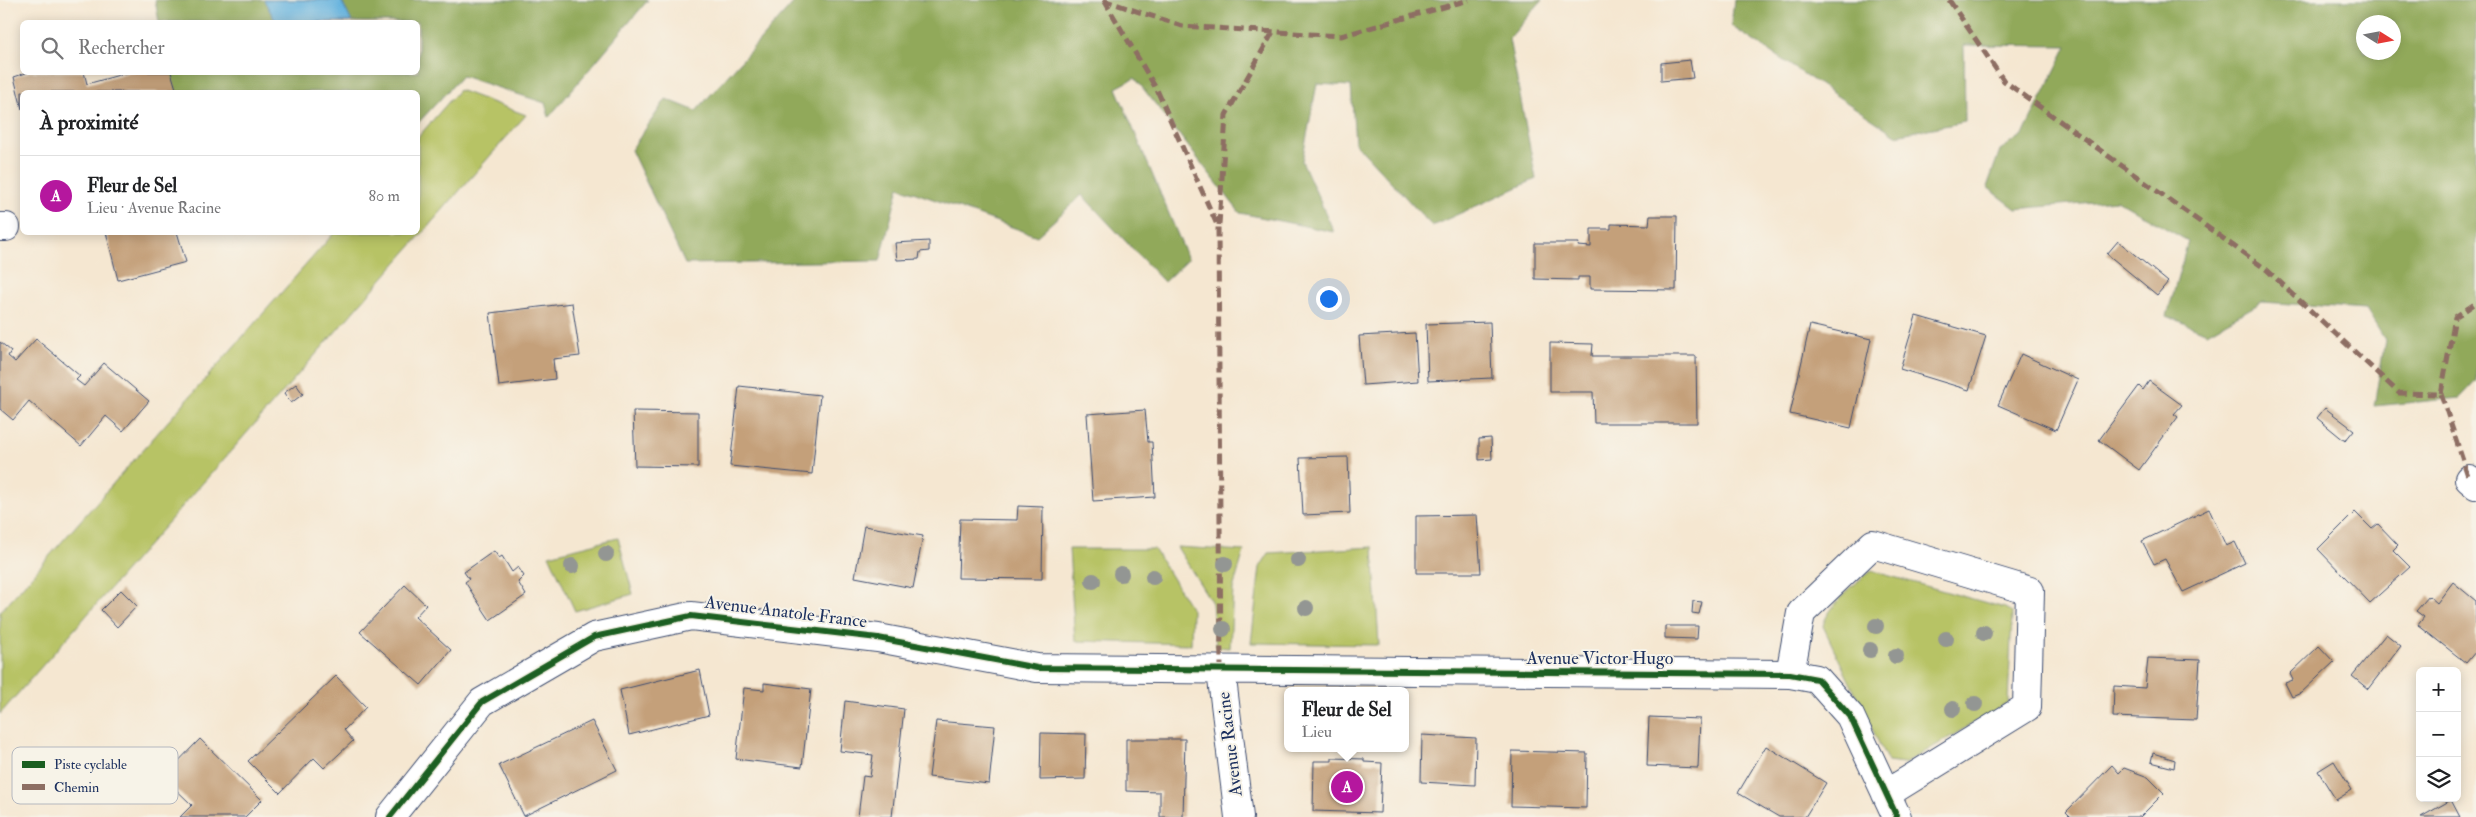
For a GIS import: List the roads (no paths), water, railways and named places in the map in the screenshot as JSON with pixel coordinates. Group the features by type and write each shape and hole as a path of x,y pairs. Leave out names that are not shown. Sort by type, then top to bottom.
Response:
{"street":[{"name":"Avenue Victor Hugo","path":"1221,670 1790,674 1816,679 1850,716 1892,806 2027,707 2030,591 1873,544 1801,613 1790,674"},
{"name":"Avenue Anatole France","path":"390,817 482,702 594,637 691,616 878,638 1037,668 1221,670"},
{"name":"Avenue Racine","path":"1221,670 1239,817"}],"water":[{"path":"264,0 341,0 351,20 275,20"}],"place":[{"name":"Fleur de Sel","path":"1347,787"}]}
